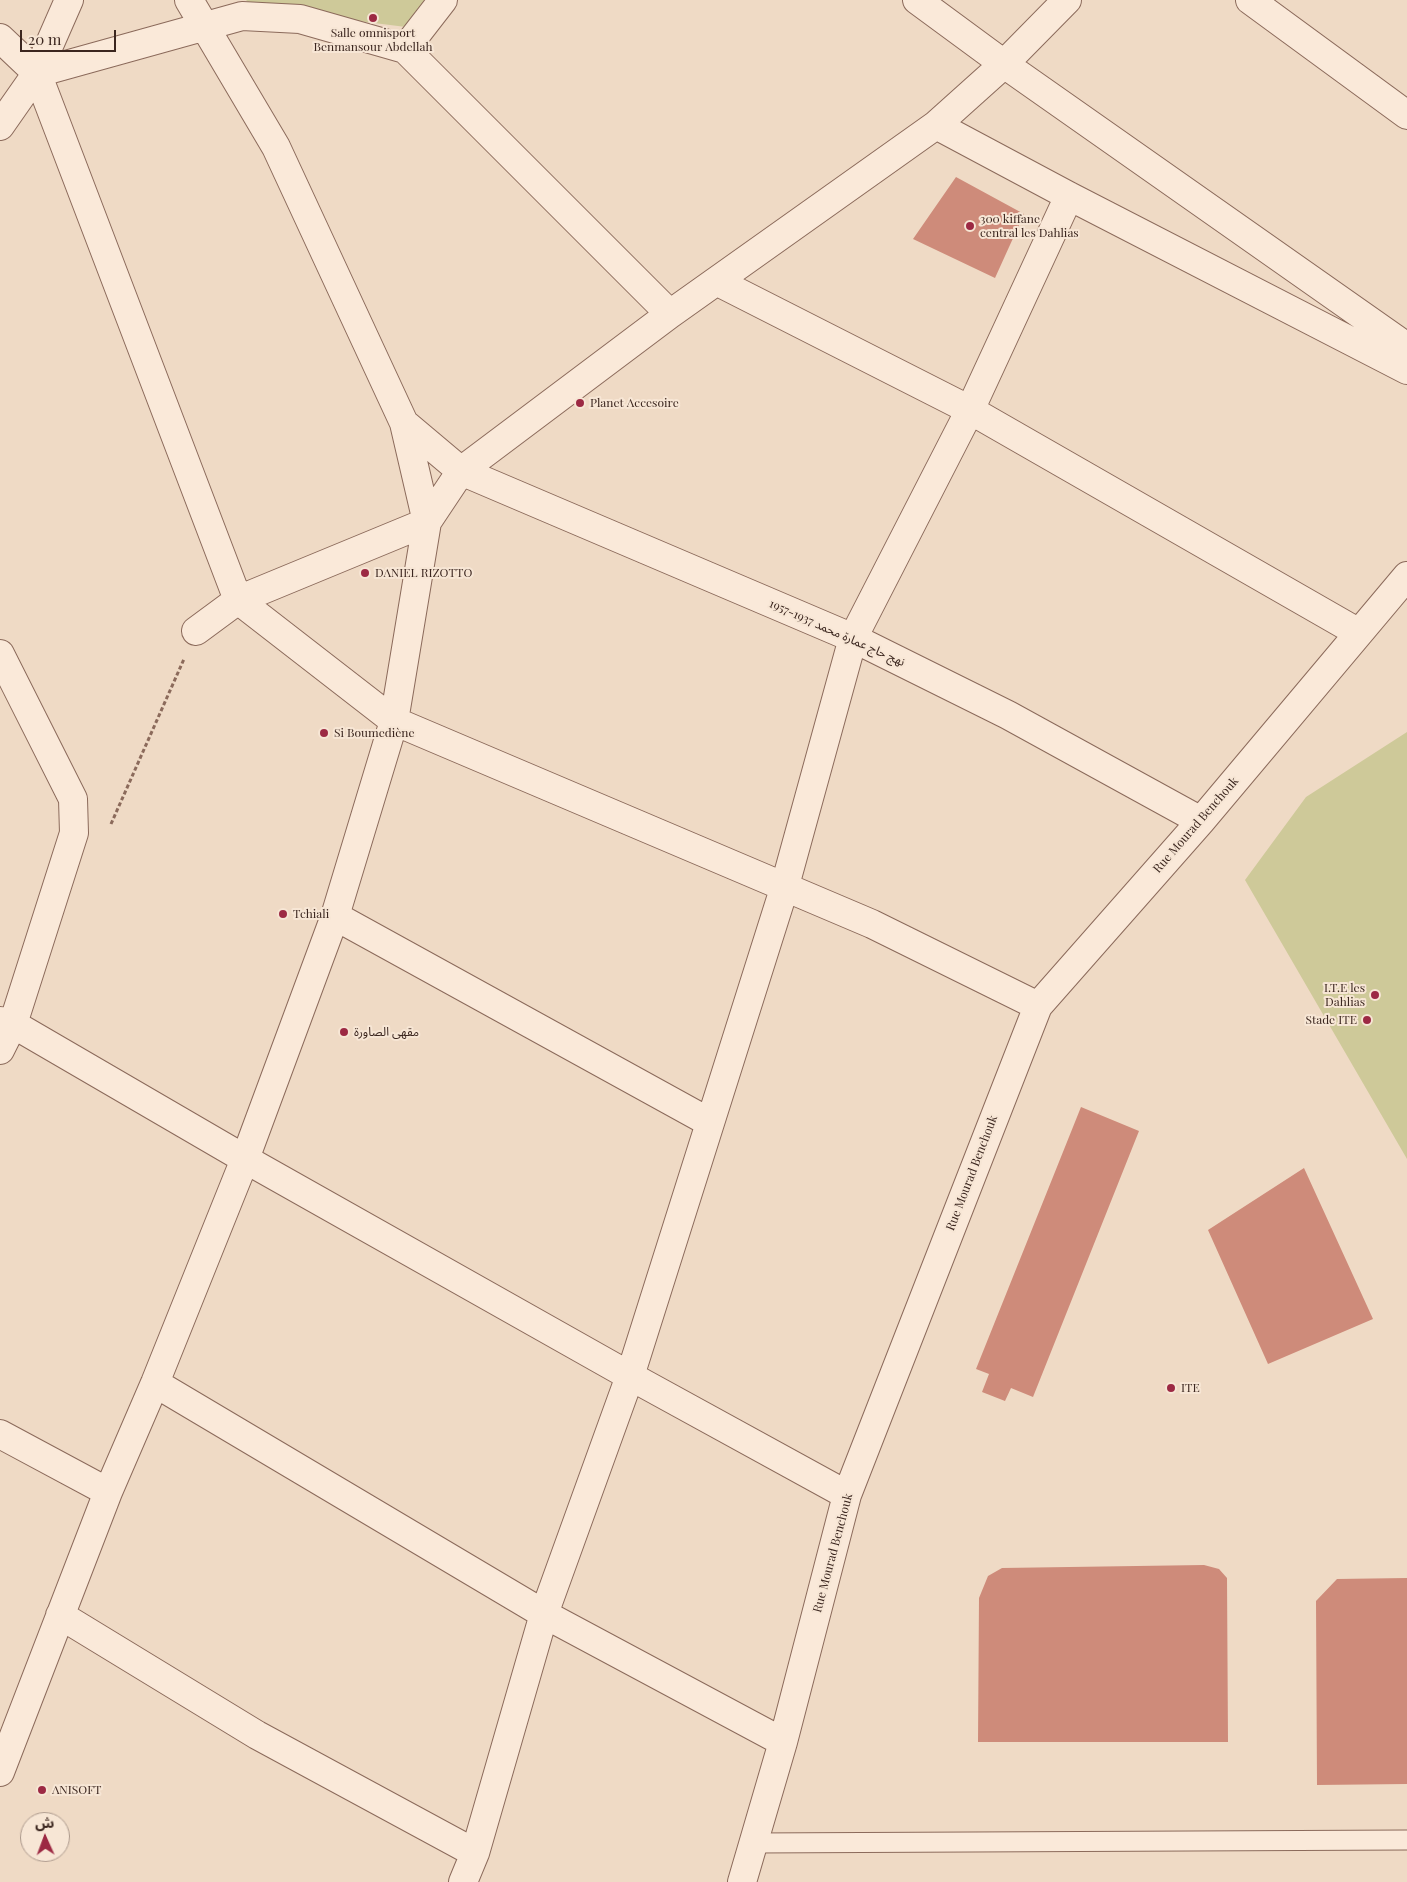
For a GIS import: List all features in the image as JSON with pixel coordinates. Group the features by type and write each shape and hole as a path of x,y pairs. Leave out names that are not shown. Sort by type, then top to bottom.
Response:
{"street":[{"path":"0,126 36,73 69,0"},
{"path":"0,1772 108,1492 155,1383 246,1159 335,916 394,721 427,522 404,423 276,147 189,0"},
{"path":"404,48 443,0"},
{"path":"917,0 1004,64 1407,347"},
{"path":"196,631 238,600 427,522 461,471 670,314 718,282 936,125 1004,64 1067,0"},
{"path":"1250,0 1407,115"},
{"path":"36,73 242,16 300,19 404,48 670,314"},
{"path":"0,38 36,73 238,600 394,721 784,889 872,924 1038,1006"},
{"path":"936,125 1069,196 1407,370"},
{"path":"462,1882 476,1853 544,1614 630,1376 784,889 853,638 970,410 1069,196"},
{"path":"718,282 970,410 1359,633"},
{"name":"نهج حاج عمارة محمد 1937-1957","path":"404,423 461,471 853,638 1008,715 1201,821"},
{"name":"Rue Mourad Benchouk","path":"742,1882 783,1742 847,1495 1038,1006 1201,821 1407,576"},
{"path":"0,654 73,799 74,833 7,1022 0,1050"},
{"path":"335,916 709,1122"},
{"path":"7,1022 630,1376 847,1495"},
{"path":"155,1383 544,1614 783,1742"},
{"path":"0,1434 108,1492"},
{"path":"60,1615 257,1735 476,1853"}],"lane":[{"path":"754,1843 1407,1840"}],"path":[{"path":"111,824 196,631"}],"shaded area":[{"name":"Salle omnisport Benmansour Abdellah","path":"246,0 433,0 406,27 254,8"},
{"name":"Stade ITE","path":"1407,732 1407,1159 1245,880 1306,797"}],"building":[{"name":"300 kiffane central les Dahlias","path":"956,177 1024,214 995,278 913,239"},
{"path":"1081,1107 1139,1131 1033,1397 1011,1388 1005,1401 982,1392 989,1374 976,1369"},
{"path":"1304,1168 1373,1319 1268,1364 1208,1230"},
{"path":"1204,1565 1219,1569 1227,1578 1228,1742 978,1742 979,1598 988,1576 1002,1568"},
{"path":"1407,1578 1407,1784 1317,1785 1316,1601 1337,1579"}],"place":[{"name":"Salle omnisport Benmansour Abdellah","path":"373,18"},
{"name":"300 kiffane central les Dahlias","path":"970,226"},
{"name":"Planet Accesoire","path":"580,403"},
{"name":"DANIEL RIZOTTO","path":"365,573"},
{"name":"Si Boumediène","path":"324,733"},
{"name":"Tchiali","path":"283,914"},
{"name":"I.T.E les Dahlias","path":"1375,995"},
{"name":"Stade ITE","path":"1367,1020"},
{"name":"مقهى الصاورة","path":"344,1032"},
{"name":"ITE","path":"1171,1388"},
{"name":"ANISOFT","path":"42,1790"}]}
